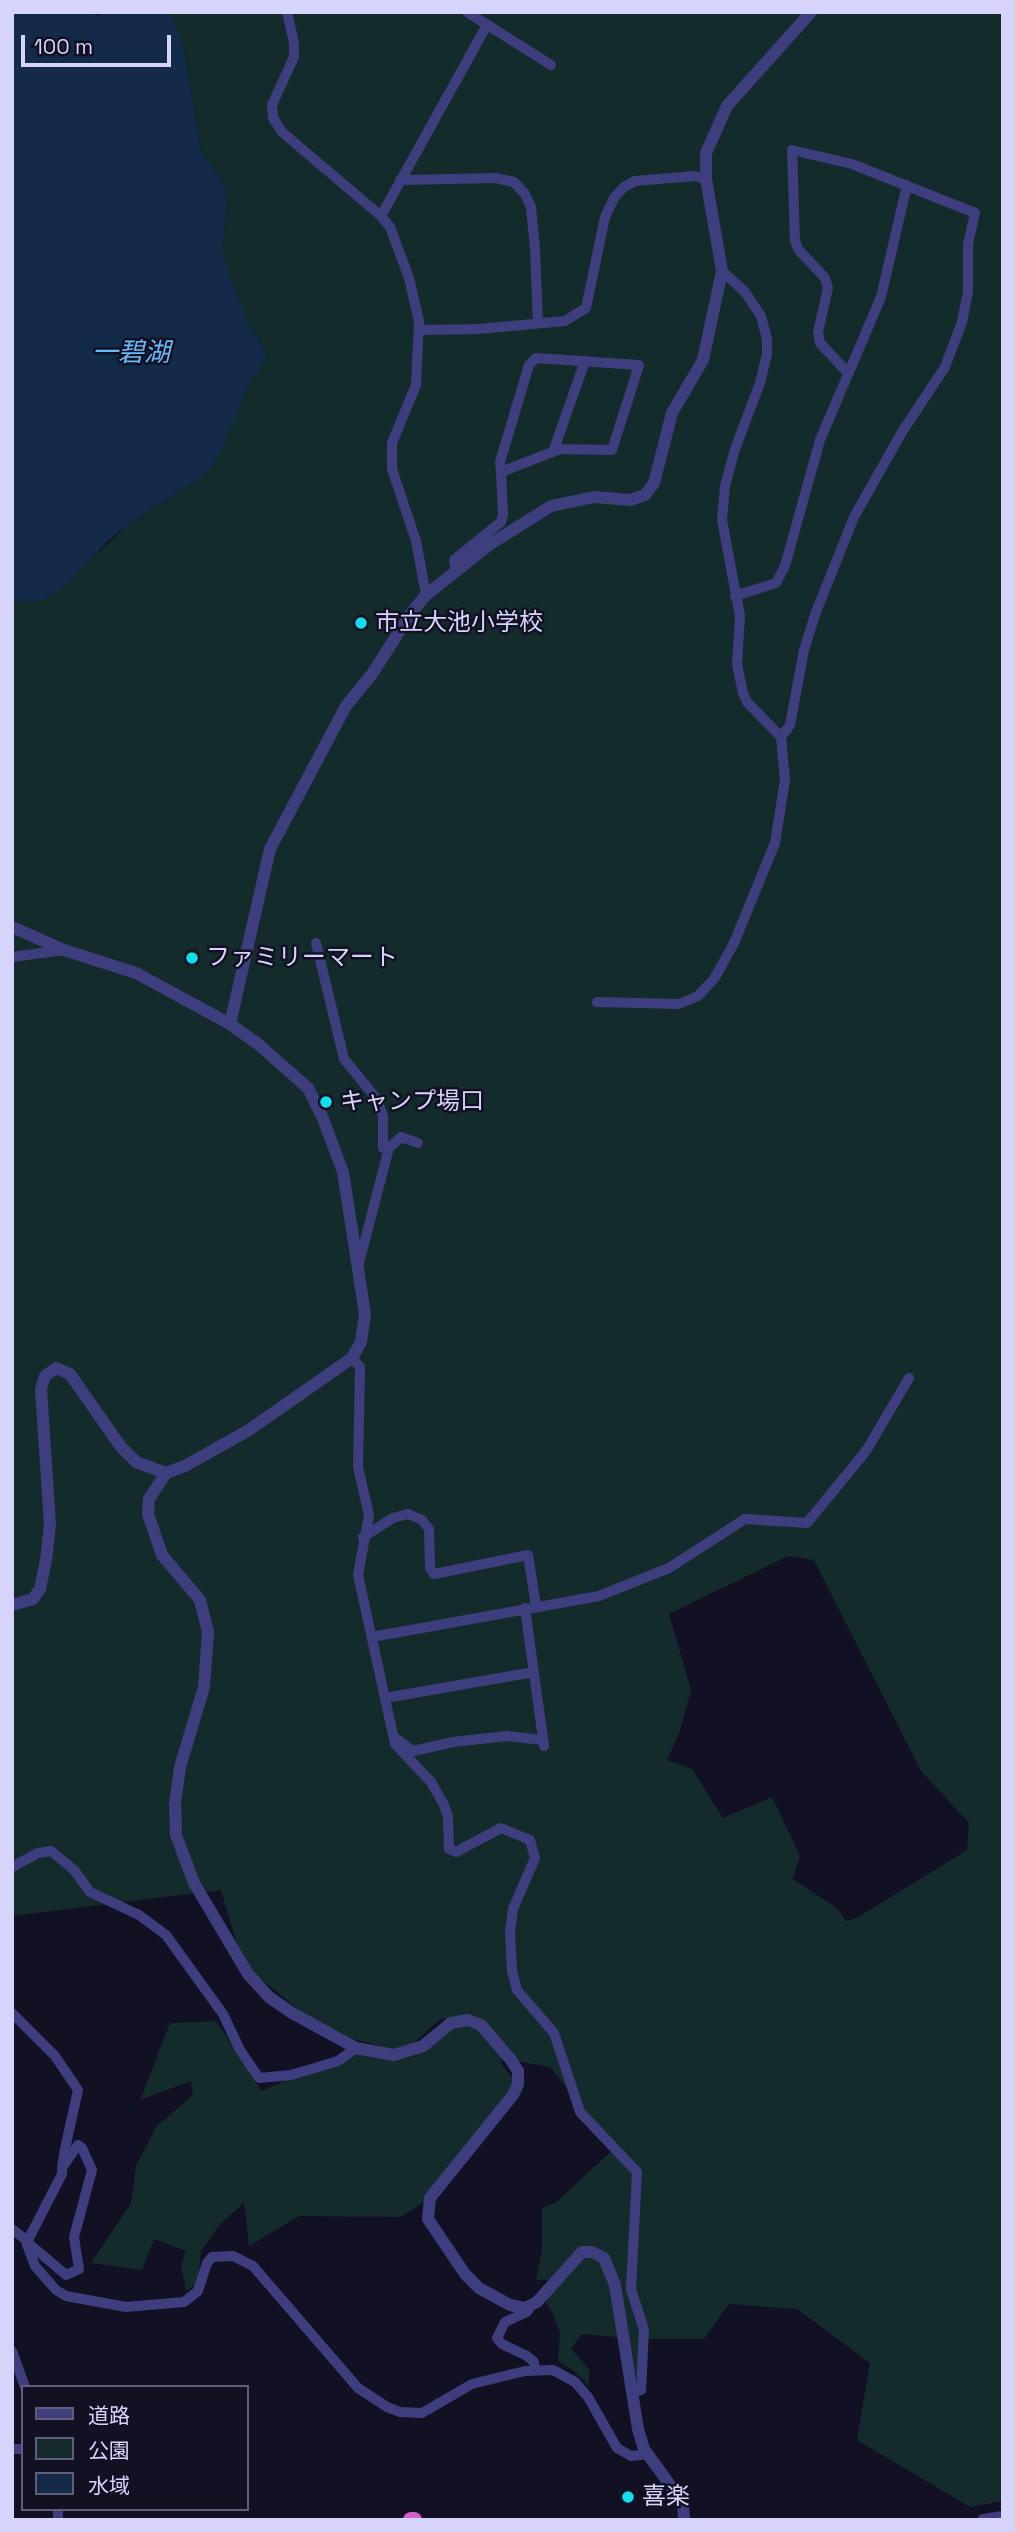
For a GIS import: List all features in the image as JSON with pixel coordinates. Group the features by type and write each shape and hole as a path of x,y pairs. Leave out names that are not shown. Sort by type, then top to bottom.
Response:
{"street":[{"path":"287,12 294,43 293,57 272,105 273,117 282,132 381,216 396,239 409,278 419,330 416,385 392,443 392,469 416,541 426,595"},
{"path":"467,12 551,65"},
{"path":"230,1024 270,849 346,706 372,674 426,595 489,545 551,506 594,497 630,499 645,495 654,483 672,413 703,360 722,271 706,179 706,153 727,106 811,12"},
{"path":"381,216 487,25"},
{"path":"781,737 790,726 808,637 854,517 902,432 945,367 962,322 968,292 968,244 975,212 852,163 792,150 795,240 798,249 825,278 828,288 818,332 820,343 847,372"},
{"path":"419,330 565,321 586,308 604,217 614,198 624,187 635,181 695,176 706,179"},
{"path":"400,180 496,178 514,182 525,194 531,207 536,249 538,323"},
{"path":"735,596 776,583 785,566 820,440 881,297 907,185"},
{"path":"597,1002 678,1004 698,996 714,979 734,943 775,844 785,780 781,737 747,702 743,694 737,664 740,615 722,520 725,486 735,449 760,383 767,354 766,339 761,316 745,292 722,271"},
{"path":"456,571 454,561 500,522 500,462 529,365 536,358 639,365 612,450 560,449 501,472"},
{"path":"553,452 585,361"},
{"path":"12,928 64,950 136,972 230,1024 258,1044 308,1088 322,1115 343,1172 365,1314 361,1342 352,1358 249,1430 186,1466 166,1473 149,1499 148,1514 162,1555 200,1600 208,1632 204,1687 180,1767 175,1804 176,1835 182,1858 243,1965 262,1989 292,2013 356,2048 394,2054 423,2046 451,2023 468,2020 481,2025 518,2071 518,2084 513,2095 430,2198 428,2219 465,2274 479,2288 510,2305 525,2308 537,2302 582,2252 592,2252 604,2258 615,2285 638,2429 648,2454 683,2503 684,2520"},
{"path":"316,943 344,1059 376,1098 383,1116 383,1148 388,1148"},
{"path":"12,957 64,950"},
{"path":"358,1265 388,1148 401,1138 418,1143"},
{"path":"352,1358 360,1367 358,1467 369,1515 358,1575 394,1737 404,1757 431,1782 444,1805 448,1817 449,1849 456,1852 501,1828 530,1840 535,1858 513,1909 510,1932 512,1971 517,1990 554,2033 580,2112 637,2172 631,2289 644,2330 641,2390 632,2393"},
{"path":"12,1605 33,1599 40,1590 46,1559 50,1525 41,1389 45,1376 56,1368 70,1374 121,1447 136,1462 166,1473"},
{"path":"372,1637 599,1596 669,1568 745,1519 807,1523 866,1451 909,1378"},
{"path":"363,1537 393,1518 408,1514 422,1520 429,1529 430,1568 435,1574 528,1555 534,1672 544,1743 507,1736 453,1742 413,1751 394,1737"},
{"path":"385,1698 534,1672"},
{"path":"12,1867 38,1853 51,1852 74,1870 90,1892 139,1915 166,1936 223,2014 240,2050 259,2078 291,2075 338,2061 356,2048"},
{"path":"12,2013 55,2056 78,2090 62,2168"},
{"path":"12,2229 27,2242 66,2275 79,2269 74,2236 92,2170 78,2145 62,2168 27,2242 35,2266 56,2290 66,2296 126,2307 184,2302 198,2291 207,2263 212,2257 224,2255 239,2258 253,2266 358,2388 400,2412 422,2413 471,2384 535,2369 553,2370 575,2382 588,2397 623,2453 639,2457 648,2454"},
{"path":"531,2305 527,2312 505,2322 497,2338 502,2344 527,2356 534,2362 535,2369"},
{"path":"12,2351 24,2385"}],"green space":[{"path":"168,12 1003,12 1003,2501 970,2507 857,2440 870,2363 797,2309 729,2304 704,2339 645,2339 642,2366 636,2376 629,2338 582,2334 571,2349 589,2369 589,2386 574,2371 558,2361 560,2333 546,2302 557,2286 549,2280 536,2280 542,2250 542,2208 555,2203 615,2148 550,2067 511,2060 502,2049 501,2064 518,2084 430,2198 401,2217 299,2216 249,2246 244,2203 220,2224 201,2251 198,2284 186,2291 181,2265 186,2251 154,2239 142,2270 91,2263 131,2203 136,2166 156,2127 193,2095 191,2081 140,2100 170,2023 216,2021 262,2091 356,2048 406,2058 451,2023 474,2018 441,2019 403,2052 327,2032 243,1965 221,1890 12,1916 12,601 51,596 130,523 204,476 250,382 265,360 264,347 250,327 225,268 223,251 227,194 223,182 201,151 184,48","holes":["788,1556 814,1560 921,1771 969,1823 967,1850 857,1918 846,1921 837,1908 793,1879 800,1856 772,1797 723,1818 692,1769 667,1760 680,1731 691,1690 669,1614"]}],"water":[{"name":"一碧湖","path":"12,12 92,12 98,16 103,12 168,12 172,17 184,48 201,151 223,182 227,194 223,251 226,267 250,327 264,347 266,360 250,382 219,456 204,476 130,523 109,540 63,588 42,600 24,602 12,601"}],"place":[{"name":"市立大池小学校","path":"361,623"},
{"name":"ファミリーマート","path":"192,958"},
{"name":"キャンプ場口","path":"326,1102"},
{"name":"喜楽","path":"628,2497"}]}
